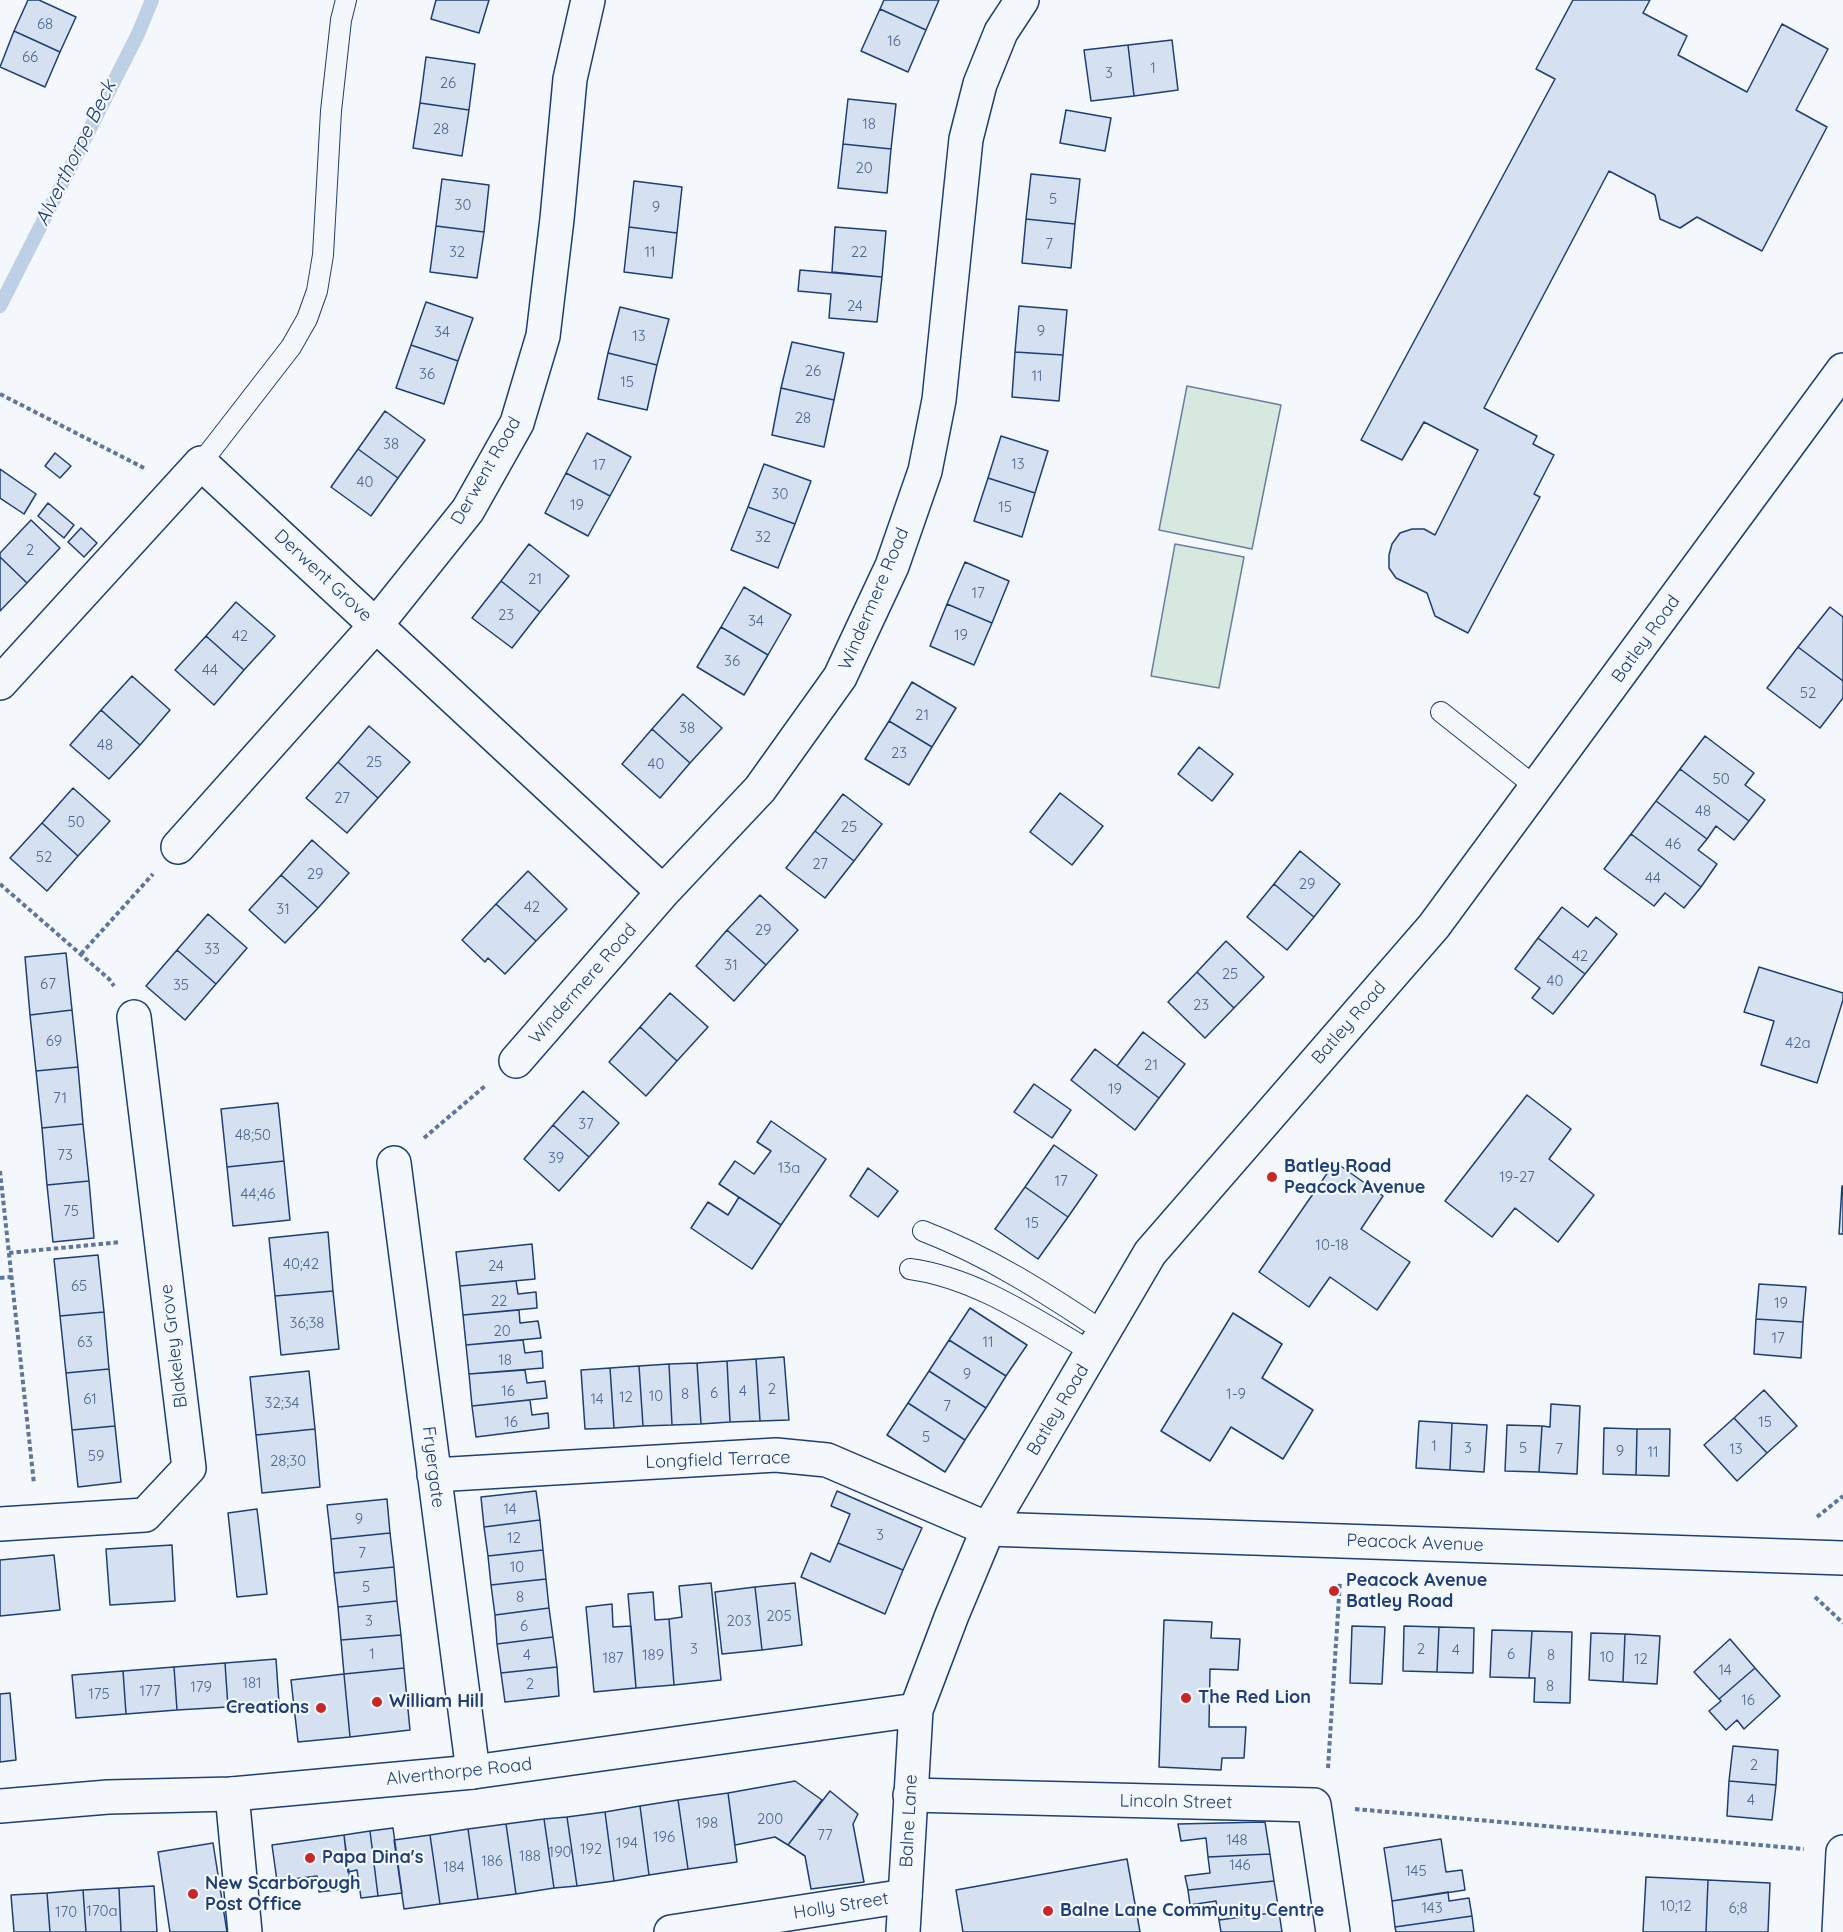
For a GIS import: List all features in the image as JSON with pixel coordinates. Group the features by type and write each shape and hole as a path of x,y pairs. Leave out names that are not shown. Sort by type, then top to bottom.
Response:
{"street":[{"name":"Derwent Road","path":"178,847 376,625 468,510 517,423 543,336 570,79 588,0"},
{"name":"Windermere Road","path":"516,1061 663,892 760,789 840,677 891,567 925,471 939,400 966,139 980,84 1001,32 1022,0"},
{"name":"Batley Road","path":"916,1710 988,1529 1150,1253 1434,926 1843,370"},
{"name":"Derwent Grove","path":"190,474 376,625 663,892"},
{"path":"0,683 190,474"},
{"name":"Blakeley Grove","path":"0,1524 145,1515 189,1468 134,1017"},
{"name":"Fryergate","path":"394,1163 473,1772"},
{"name":"Longfield Terrace","path":"434,1475 776,1455 827,1460 988,1529"},
{"name":"Peacock Avenue","path":"988,1529 1843,1558"},
{"name":"Alverthorpe Road","path":"0,1806 108,1797 232,1794 473,1772 916,1710"},
{"name":"Balne Lane","path":"903,1932 916,1710"},
{"path":"232,1794 245,1932"},
{"name":"Lincoln Street","path":"910,1796 1314,1805"},
{"path":"1314,1805 1333,1932"},
{"path":"1839,1932 1843,1853"},
{"name":"Holly Street","path":"671,1932 904,1896"}],"lane":[{"path":"190,474 291,347 307,319 317,291 323,255 331,111 341,20 346,0"},
{"path":"1441,712 1537,788"},
{"path":"923,1231 958,1245 1006,1269 1046,1293 1098,1342"},
{"path":"910,1269 934,1272 965,1283 1022,1312 1098,1342"}],"path":[{"path":"0,394 190,474"},
{"path":"81,954 178,847"},
{"path":"0,884 109,979 134,1017"},
{"path":"394,1163 516,1061"},
{"path":"0,1171 38,1520"},
{"path":"9,1253 161,1238"},
{"path":"0,1278 11,1277"},
{"path":"1342,1541 1327,1783 1314,1805 1843,1853"}],"shaded area":[{"path":"1187,386 1281,405 1252,549 1159,530"},
{"path":"1175,544 1244,557 1219,688 1151,676"}],"building":[{"path":"28,0 39,0 76,17 60,52 14,31"},
{"path":"436,0 489,0 479,33 431,19"},
{"path":"884,0 939,0 926,30 880,9"},
{"path":"1573,0 1650,0 1643,13 1687,36 1678,55 1747,92 1782,24 1828,49 1796,110 1827,127 1762,251 1697,217 1680,228 1660,219 1655,195 1609,171 1484,408 1537,436 1533,444 1554,455 1534,494 1540,497 1468,633 1435,616 1427,593 1396,578 1389,568 1389,555 1392,544 1400,533 1412,529 1424,529 1435,535 1478,450 1424,422 1402,460 1361,440 1555,79 1536,69"},
{"path":"880,9 926,30 908,72 861,51"},
{"path":"14,31 60,52 45,87 0,67"},
{"path":"1172,40 1178,90 1134,96 1128,45"},
{"path":"1128,45 1134,96 1091,101 1084,50"},
{"path":"426,57 475,64 469,110 420,103"},
{"path":"848,99 896,104 891,149 843,144"},
{"path":"420,103 469,110 462,156 413,148"},
{"path":"1066,110 1111,118 1105,151 1060,143"},
{"path":"843,144 891,149 887,193 838,188"},
{"path":"1031,174 1080,179 1075,224 1026,219"},
{"path":"442,179 489,185 484,232 436,226"},
{"path":"634,181 682,187 677,233 629,227"},
{"path":"1026,219 1075,224 1071,268 1022,263"},
{"path":"436,226 484,232 477,278 430,272"},
{"path":"629,227 677,233 672,278 624,272"},
{"path":"835,227 886,231 882,277 832,272"},
{"path":"800,270 882,277 877,322 829,318 831,294 798,291"},
{"path":"426,302 473,318 458,361 411,345"},
{"path":"1019,306 1067,310 1063,355 1015,352"},
{"path":"620,307 669,319 657,365 608,353"},
{"path":"792,342 844,353 834,400 781,388"},
{"path":"411,345 458,361 444,404 396,388"},
{"path":"1015,352 1063,355 1059,401 1012,397"},
{"path":"608,353 657,365 647,410 598,399"},
{"path":"781,388 834,400 824,447 772,435"},
{"path":"385,411 425,440 398,478 358,449"},
{"path":"587,433 631,457 610,496 566,473"},
{"path":"1001,436 1048,451 1035,493 988,478"},
{"path":"358,449 398,478 371,516 331,487"},
{"path":"55,453 71,466 60,478 45,466"},
{"path":"764,464 811,481 795,524 748,507"},
{"path":"0,469 36,494 24,514 0,498"},
{"path":"566,473 610,496 588,536 545,513"},
{"path":"988,478 1035,493 1022,537 974,521"},
{"path":"48,503 74,525 64,538 38,516"},
{"path":"748,507 795,524 778,568 731,550"},
{"path":"31,520 60,548 27,583 0,557 0,553"},
{"path":"81,528 97,543 84,557 68,542"},
{"path":"529,544 569,576 540,612 501,581"},
{"path":"0,557 27,583 0,611"},
{"path":"965,562 1009,581 992,623 947,604"},
{"path":"501,581 540,612 512,648 472,618"},
{"path":"744,587 791,615 768,655 721,627"},
{"path":"236,602 275,636 244,670 206,636"},
{"path":"947,604 992,623 974,665 930,646"},
{"path":"1830,607 1843,617 1843,681 1798,647"},
{"path":"721,627 768,655 744,695 697,667"},
{"path":"206,636 244,670 214,705 175,670"},
{"path":"1798,647 1843,681 1843,698 1820,728 1767,688"},
{"path":"132,676 170,710 140,745 101,710"},
{"path":"912,682 956,708 932,747 889,721"},
{"path":"683,694 722,728 690,763 652,729"},
{"path":"101,710 140,745 109,779 70,745"},
{"path":"889,721 932,747 909,785 865,759"},
{"path":"369,726 410,762 378,798 338,762"},
{"path":"652,729 690,763 660,798 622,764"},
{"path":"1705,736 1754,773 1745,785 1765,800 1749,821 1680,769"},
{"path":"1199,747 1233,774 1212,801 1178,774"},
{"path":"338,762 378,798 347,833 306,798"},
{"path":"1680,769 1749,821 1734,840 1716,826 1707,839 1656,801"},
{"path":"73,788 110,821 78,856 42,823"},
{"path":"1060,793 1103,826 1072,865 1030,832"},
{"path":"843,794 882,824 854,861 815,831"},
{"path":"1656,801 1707,839 1698,850 1717,864 1701,887 1631,834"},
{"path":"42,823 78,856 47,891 10,858"},
{"path":"815,831 854,861 825,898 786,868"},
{"path":"1631,834 1701,887 1684,908 1665,893 1654,906 1604,869"},
{"path":"312,840 349,873 318,908 281,875"},
{"path":"1300,851 1340,884 1314,917 1274,884"},
{"path":"528,871 567,909 536,941 496,904"},
{"path":"281,875 318,908 285,943 249,910"},
{"path":"1274,884 1314,917 1287,950 1247,917"},
{"path":"760,895 798,930 766,965 727,930"},
{"path":"496,904 536,941 505,974 488,958 485,962 462,940"},
{"path":"1562,907 1588,927 1596,917 1617,934 1585,974 1538,938"},
{"path":"208,914 247,948 216,984 177,950"},
{"path":"727,930 766,965 734,1001 696,966"},
{"path":"1538,938 1585,974 1553,1014 1532,998 1540,988 1515,969"},
{"path":"1226,941 1264,977 1234,1008 1197,972"},
{"path":"177,950 216,984 185,1020 146,986"},
{"path":"66,953 72,1010 30,1015 25,957"},
{"path":"1759,967 1843,993 1843,1000 1817,1083 1761,1065 1774,1021 1744,1012"},
{"path":"1197,972 1234,1008 1205,1038 1168,1002"},
{"path":"670,993 708,1027 677,1061 640,1027"},
{"path":"72,1010 78,1067 36,1071 30,1015"},
{"path":"640,1027 677,1061 646,1096 609,1062"},
{"path":"1143,1032 1185,1064 1159,1098 1117,1066"},
{"path":"1095,1049 1159,1098 1135,1130 1071,1080"},
{"path":"78,1067 83,1124 42,1128 36,1071"},
{"path":"1034,1084 1071,1110 1052,1138 1014,1112"},
{"path":"583,1091 619,1123 589,1157 553,1125"},
{"path":"1527,1095 1571,1129 1549,1159 1594,1195 1558,1242 1515,1208 1492,1237 1445,1201"},
{"path":"278,1103 284,1161 227,1167 221,1109"},
{"path":"771,1121 826,1159 781,1225 719,1184 735,1161 754,1174 771,1151 757,1142"},
{"path":"83,1124 89,1181 47,1185 42,1128"},
{"path":"553,1125 589,1157 559,1191 524,1159"},
{"path":"1054,1145 1097,1175 1068,1217 1025,1187"},
{"path":"284,1161 290,1220 233,1226 227,1167"},
{"path":"1335,1162 1383,1196 1361,1229 1410,1262 1377,1310 1330,1277 1309,1307 1259,1272"},
{"path":"868,1168 898,1191 878,1217 850,1196"},
{"path":"89,1181 94,1238 53,1242 47,1185"},
{"path":"1842,1186 1843,1234 1839,1234"},
{"path":"1025,1187 1068,1217 1038,1259 995,1229"},
{"path":"739,1197 781,1225 752,1269 691,1228 708,1202 728,1215"},
{"path":"328,1232 333,1291 275,1296 269,1238"},
{"path":"532,1244 535,1279 460,1286 456,1252"},
{"path":"98,1255 104,1312 60,1316 54,1259"},
{"path":"516,1281 518,1294 536,1292 537,1308 463,1315 460,1286"},
{"path":"1759,1284 1806,1287 1803,1322 1756,1319"},
{"path":"333,1291 339,1349 281,1355 275,1296"},
{"path":"970,1308 1027,1345 1006,1376 949,1340"},
{"path":"519,1310 520,1323 538,1321 541,1338 466,1345 463,1315"},
{"path":"104,1312 109,1369 66,1373 60,1316"},
{"path":"1233,1313 1282,1344 1262,1378 1313,1410 1283,1459 1231,1427 1210,1461 1161,1431"},
{"path":"1756,1319 1803,1322 1801,1358 1754,1354"},
{"path":"523,1340 525,1353 542,1351 543,1368 469,1374 466,1345"},
{"path":"949,1340 1006,1376 986,1408 929,1371"},
{"path":"784,1357 789,1420 760,1421 756,1359"},
{"path":"756,1359 760,1421 730,1422 727,1361"},
{"path":"727,1361 730,1422 701,1424 697,1363"},
{"path":"697,1363 701,1424 672,1425 669,1364"},
{"path":"669,1364 672,1425 643,1426 639,1366"},
{"path":"639,1366 643,1426 614,1428 610,1368"},
{"path":"610,1368 614,1428 585,1429 581,1370"},
{"path":"109,1369 115,1426 72,1430 66,1373"},
{"path":"525,1370 527,1383 545,1381 547,1398 472,1406 469,1374"},
{"path":"309,1371 315,1429 256,1435 250,1377"},
{"path":"929,1371 986,1408 965,1440 908,1403"},
{"path":"1764,1390 1797,1426 1767,1453 1734,1418"},
{"path":"530,1400 532,1415 548,1413 549,1428 476,1437 472,1406"},
{"path":"908,1403 965,1440 945,1472 887,1435"},
{"path":"1551,1404 1580,1406 1577,1474 1539,1472 1542,1426 1550,1427"},
{"path":"1734,1418 1767,1453 1737,1481 1704,1445"},
{"path":"1419,1421 1452,1423 1450,1470 1416,1468"},
{"path":"1452,1423 1487,1425 1484,1472 1450,1470"},
{"path":"1507,1425 1542,1426 1539,1472 1505,1471"},
{"path":"115,1426 121,1482 78,1487 72,1430"},
{"path":"1604,1428 1637,1429 1636,1475 1603,1474"},
{"path":"315,1429 320,1487 262,1493 256,1435"},
{"path":"1637,1429 1670,1429 1669,1476 1636,1475"},
{"path":"536,1491 540,1520 484,1527 481,1497"},
{"path":"837,1491 922,1528 903,1570 838,1543 850,1514 831,1506"},
{"path":"387,1499 390,1533 331,1539 327,1505"},
{"path":"257,1509 267,1594 237,1597 228,1513"},
{"path":"540,1520 543,1550 488,1556 484,1527"},
{"path":"390,1533 394,1567 334,1573 331,1539"},
{"path":"838,1543 903,1570 885,1614 801,1577 811,1553 830,1562"},
{"path":"172,1545 175,1601 110,1605 106,1549"},
{"path":"543,1550 546,1579 491,1585 488,1556"},
{"path":"54,1555 60,1610 0,1616 0,1560"},
{"path":"394,1567 397,1601 338,1607 334,1573"},
{"path":"546,1579 549,1608 495,1615 491,1585"},
{"path":"711,1583 721,1680 674,1685 669,1619 682,1617 679,1586"},
{"path":"795,1583 802,1645 762,1650 755,1587"},
{"path":"755,1587 762,1650 722,1654 715,1592"},
{"path":"653,1592 655,1620 669,1619 674,1685 636,1688 628,1594"},
{"path":"397,1601 401,1635 341,1640 338,1607"},
{"path":"612,1604 613,1627 631,1626 636,1688 594,1692 586,1607"},
{"path":"549,1608 553,1637 497,1644 495,1615"},
{"name":"The Red Lion","path":"1164,1620 1212,1622 1211,1638 1240,1639 1238,1670 1210,1669 1209,1727 1246,1727 1244,1758 1222,1758 1221,1770 1159,1767"},
{"path":"1352,1626 1385,1627 1382,1684 1350,1683"},
{"path":"1404,1626 1439,1627 1437,1672 1403,1671"},
{"path":"1439,1627 1474,1628 1473,1673 1437,1672"},
{"path":"1492,1630 1532,1631 1529,1678 1490,1677"},
{"path":"1532,1631 1572,1632 1570,1703 1534,1702 1535,1678 1529,1678"},
{"path":"1591,1633 1625,1634 1623,1682 1589,1680"},
{"path":"1625,1634 1660,1636 1657,1684 1623,1682"},
{"path":"401,1635 404,1668 344,1674 341,1640"},
{"path":"553,1637 557,1667 501,1673 497,1644"},
{"path":"1730,1639 1755,1668 1719,1699 1694,1672"},
{"path":"276,1659 279,1703 228,1707 225,1663"},
{"path":"225,1663 228,1707 177,1710 174,1667"},
{"path":"174,1667 177,1710 126,1714 123,1671"},
{"path":"557,1667 559,1696 505,1702 501,1673"},
{"name":"William Hill","path":"404,1668 410,1730 350,1737 344,1674"},
{"path":"1755,1668 1780,1696 1744,1729 1737,1720 1726,1730 1709,1711 1721,1701 1719,1699"},
{"path":"123,1671 126,1714 76,1718 72,1675"},
{"name":"Creations","path":"344,1674 350,1737 298,1742 291,1680"},
{"path":"10,1693 16,1760 0,1762 0,1694"},
{"path":"1733,1746 1778,1750 1776,1785 1729,1781"},
{"path":"795,1781 822,1800 788,1845 775,1837 735,1845 728,1793"},
{"path":"1729,1781 1776,1785 1772,1820 1727,1816"},
{"path":"830,1791 858,1814 853,1824 864,1882 811,1889 805,1856 788,1845"},
{"path":"728,1793 737,1862 688,1869 678,1800"},
{"path":"678,1800 688,1869 649,1875 640,1806"},
{"path":"640,1806 649,1875 614,1881 605,1812"},
{"path":"605,1812 614,1881 577,1886 567,1817"},
{"path":"567,1817 577,1886 554,1888 544,1819"},
{"path":"544,1819 554,1888 516,1894 506,1824"},
{"path":"1265,1822 1270,1854 1208,1857 1206,1838 1181,1841 1178,1824"},
{"path":"506,1824 516,1894 478,1899 468,1829"},
{"path":"393,1828 402,1893 378,1896 370,1831"},
{"path":"468,1829 478,1899 440,1904 430,1835"},
{"path":"370,1831 378,1896 361,1898 357,1870 348,1872 344,1835"},
{"name":"Papa Dina's","path":"344,1835 351,1888 319,1892 317,1876 277,1881 272,1845"},
{"path":"430,1835 440,1904 404,1909 394,1840"},
{"path":"1441,1839 1446,1872 1462,1870 1465,1890 1392,1901 1384,1848"},
{"name":"New Scarborough Post Office","path":"213,1843 227,1932 170,1932 158,1852"},
{"path":"1270,1854 1274,1881 1188,1890 1185,1876 1210,1873 1208,1857"},
{"name":"Balne Lane Community Centre","path":"1127,1859 1140,1932 963,1932 956,1890"},
{"path":"1646,1877 1708,1880 1706,1932 1643,1932"},
{"path":"1708,1880 1770,1883 1768,1932 1706,1932"},
{"path":"1274,1881 1279,1912 1219,1920 1216,1901 1190,1905 1188,1890"},
{"path":"154,1886 157,1932 121,1932 119,1888"},
{"path":"119,1888 121,1932 86,1932 83,1890"},
{"path":"83,1890 86,1932 50,1932 47,1893"},
{"path":"1448,1892 1449,1901 1469,1898 1472,1916 1395,1927 1392,1901"},
{"path":"47,1893 50,1932 14,1932 11,1895"},
{"path":"1279,1912 1282,1932 1221,1932 1219,1920"},
{"path":"1472,1916 1474,1932 1396,1932 1395,1927"}],"waterway":[{"name":"Alverthorpe Beck","path":"0,306 138,34 152,0"}],"place":[{"name":"Batley Road Peacock Avenue","path":"1272,1177"},
{"name":"Peacock Avenue Batley Road","path":"1334,1591"},
{"name":"The Red Lion","path":"1186,1698"},
{"name":"William Hill","path":"377,1702"},
{"name":"Creations","path":"321,1708"},
{"name":"Papa Dina's","path":"310,1858"},
{"name":"New Scarborough Post Office","path":"193,1894"},
{"name":"Balne Lane Community Centre","path":"1048,1911"}]}
